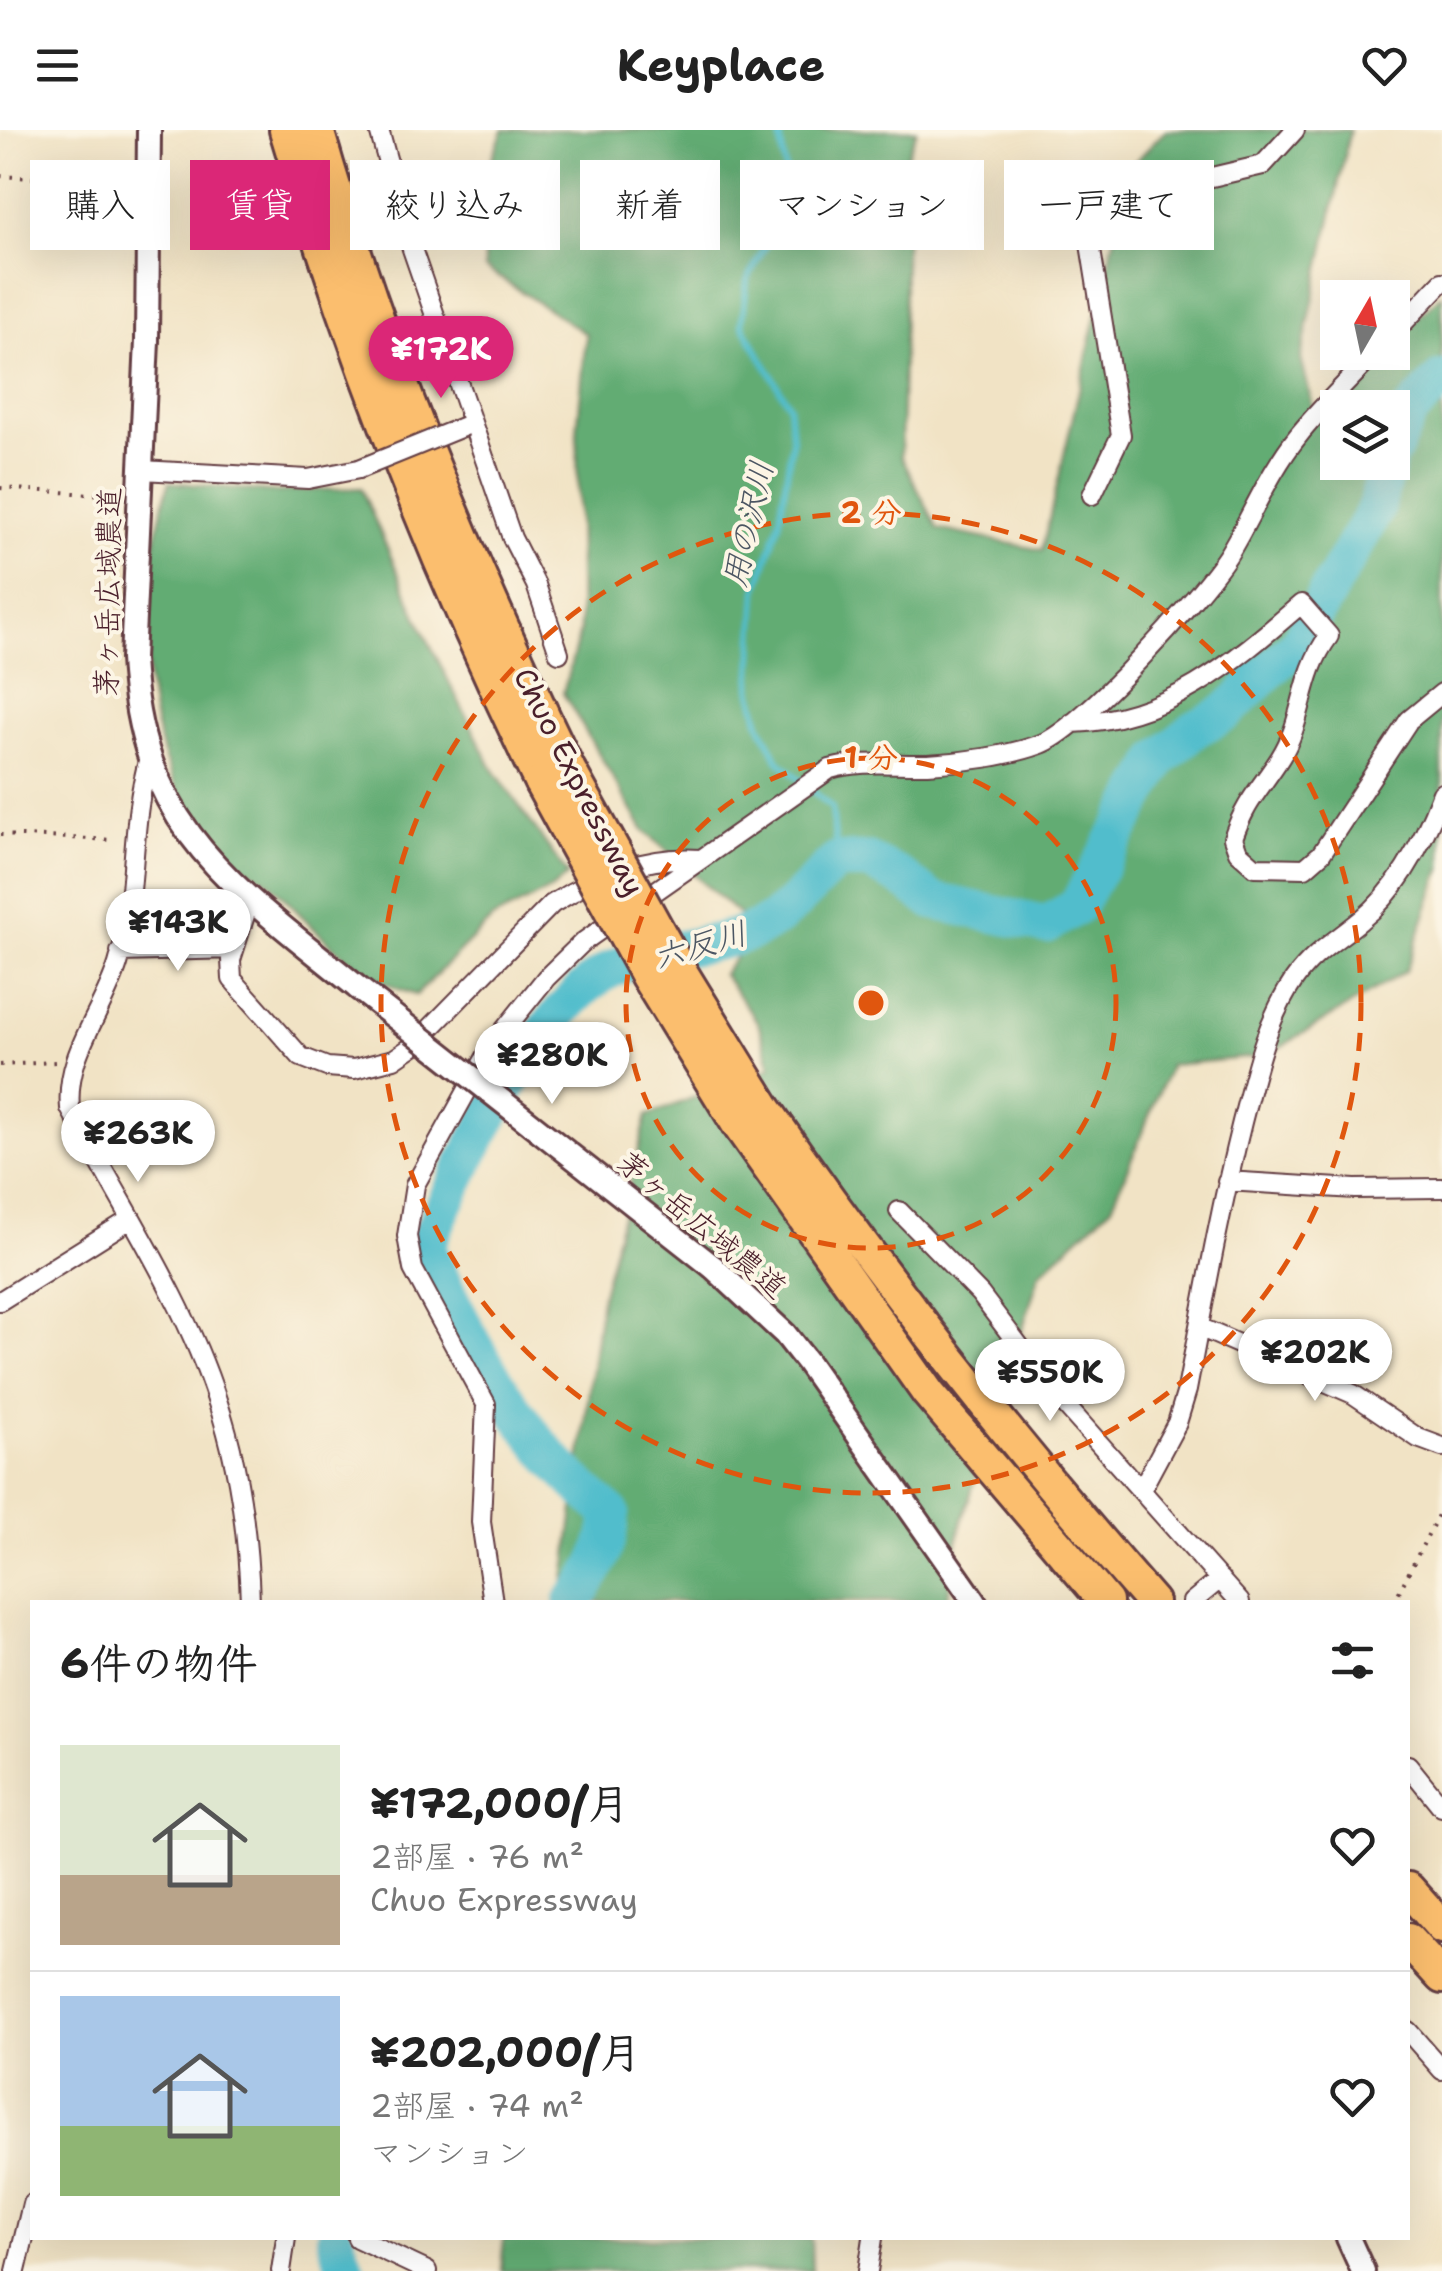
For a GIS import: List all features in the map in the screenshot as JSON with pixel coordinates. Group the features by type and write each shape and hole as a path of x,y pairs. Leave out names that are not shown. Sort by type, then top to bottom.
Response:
{"highway":[{"name":"Chuo Expressway","path":"286,130 357,350 416,506 555,776 678,969 751,1116 928,1393 1104,1600"},
{"name":"Chuo Expressway","path":"317,130 385,340 437,476 511,650 555,776"},
{"name":"Chuo Expressway","path":"751,1116 1150,1600"},
{"path":"1410,1891 1442,1927"},
{"path":"1410,1942 1442,1977"}],"street":[{"name":"茅ヶ岳広域農道","path":"149,130 149,160"},
{"path":"378,130 470,425 512,538 536,585 559,654"},
{"path":"1092,495 1121,435 1084,208 1263,165 1295,130"},
{"name":"茅ヶ岳広域農道","path":"147,250 132,659 134,704 160,790 186,833 227,880 358,988 713,1267 807,1362 974,1600"},
{"path":"1410,316 1442,282"},
{"path":"492,1600 481,1522 486,1404 414,1269 407,1236 415,1185 492,1044 546,978 584,942 830,769 863,760 928,764 1043,744 1072,723 1134,665 1189,604 1226,557 1298,435 1359,370"},
{"path":"141,470 308,479 359,469 470,425"},
{"path":"1072,723 1107,722 1144,712 1177,695 1228,668 1301,604 1329,636 1311,660 1292,731 1280,758 1250,798 1233,838 1238,852 1255,868 1305,868 1408,720 1442,692"},
{"path":"149,758 137,798 120,952 73,1062 68,1085 70,1108 194,1341 218,1401 249,1552 250,1600"},
{"path":"1141,1490 1177,1424 1227,1182 1273,1016 1295,979 1326,943 1363,919 1396,880 1425,836 1442,793"},
{"path":"250,899 234,949 232,979 301,1057 327,1067 366,1067 394,1059 414,1046 552,904 571,892 647,859 700,859"},
{"path":"120,952 234,949"},
{"path":"1227,1182 1355,1189 1442,1188"},
{"path":"898,1211 980,1294 1058,1397 1141,1490 1206,1590 1234,1600"},
{"path":"0,1301 129,1220"},
{"path":"1199,1328 1353,1394 1418,1438 1442,1447"},
{"path":"1410,1767 1442,1807"},
{"path":"1410,2034 1442,2070"},
{"path":"16,2271 30,2212"},
{"path":"280,2271 286,2240"},
{"path":"362,2240 427,2271"},
{"path":"868,2271 873,2240"},
{"path":"1349,2240 1363,2271"}],"path":[{"path":"0,176 30,178"},
{"path":"0,488 140,497"},
{"path":"0,835 133,841"},
{"path":"0,1065 73,1062"},
{"path":"1395,1600 1442,1507"}],"green space":[{"path":"503,130 917,130 907,160 740,160 740,250 905,250 901,456 938,529 1042,550 1112,250 1214,250 1214,160 1137,160 1166,130 1350,130 1301,358 1315,415 1320,410 1320,480 1410,480 1410,390 1342,390 1363,370 1410,370 1410,325 1442,294 1442,866 1406,971 1266,1056 1170,1065 1112,1206 1040,1273 960,1528 947,1600 562,1600 601,1298 647,1116 771,1067 758,1023 723,974 756,929 644,831 563,693 580,631 577,432 586,334 485,268 484,250 560,250 560,160 491,160"},
{"path":"169,482 270,492 361,488 422,628 493,769 568,875 552,889 492,919 416,995 356,965 266,880 223,858 210,846 184,805 166,762 154,717 148,670 146,622 150,575"},
{"path":"504,2240 811,2240 812,2271 501,2271"}],"waterway":[{"name":"用の沢川","path":"779,130 787,178 781,216 747,281 742,324 789,405 792,441 779,524 757,590 751,688 760,724 778,760 832,808 837,861"},
{"name":"六反川","path":"1410,412 1442,379"},
{"name":"六反川","path":"573,1600 599,1561 611,1513 552,1458 502,1392 461,1320 426,1246 479,1136 529,1054 555,1019 583,990 610,970 627,962 757,929 789,908 837,861 868,861 899,876 933,901 1046,925 1077,906 1160,759 1195,729 1225,713 1298,643 1376,508 1383,480"},
{"name":"六反川","path":"336,2240 347,2271"}]}
